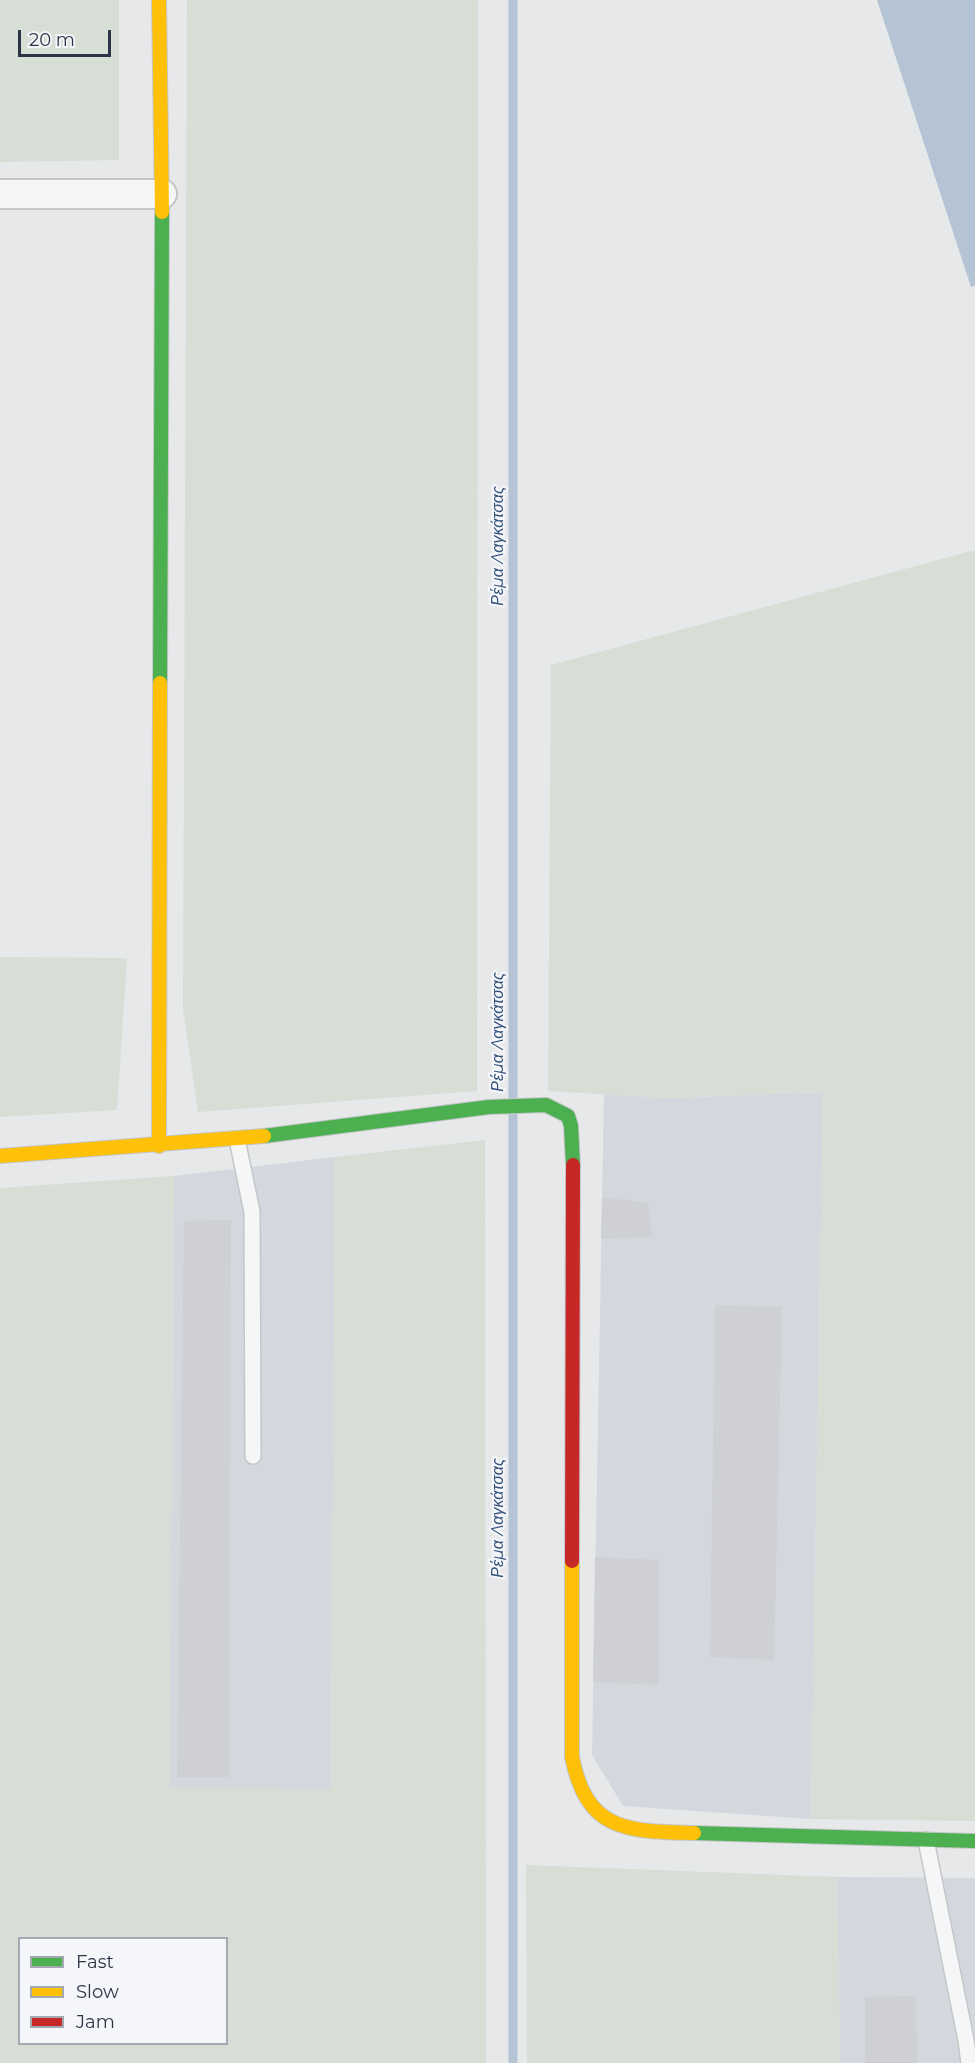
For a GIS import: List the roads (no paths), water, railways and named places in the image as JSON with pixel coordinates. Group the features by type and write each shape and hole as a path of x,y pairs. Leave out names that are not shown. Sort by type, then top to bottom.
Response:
{"street":[{"path":"159,0 162,194 159,1146"},
{"path":"0,194 162,194"},
{"path":"0,1156 237,1139 489,1107 546,1105 563,1112 568,1116 571,1126 573,1149 572,1756 578,1786 598,1814 614,1824 630,1829 975,1841"}],"lane":[{"path":"237,1139 252,1212 253,1456"},
{"path":"926,1840 969,2063"}],"water":[{"path":"877,0 975,0 975,286 971,287"}],"waterway":[{"name":"Ρέμα Λαγκάτσας","path":"513,0 513,2063"}]}
